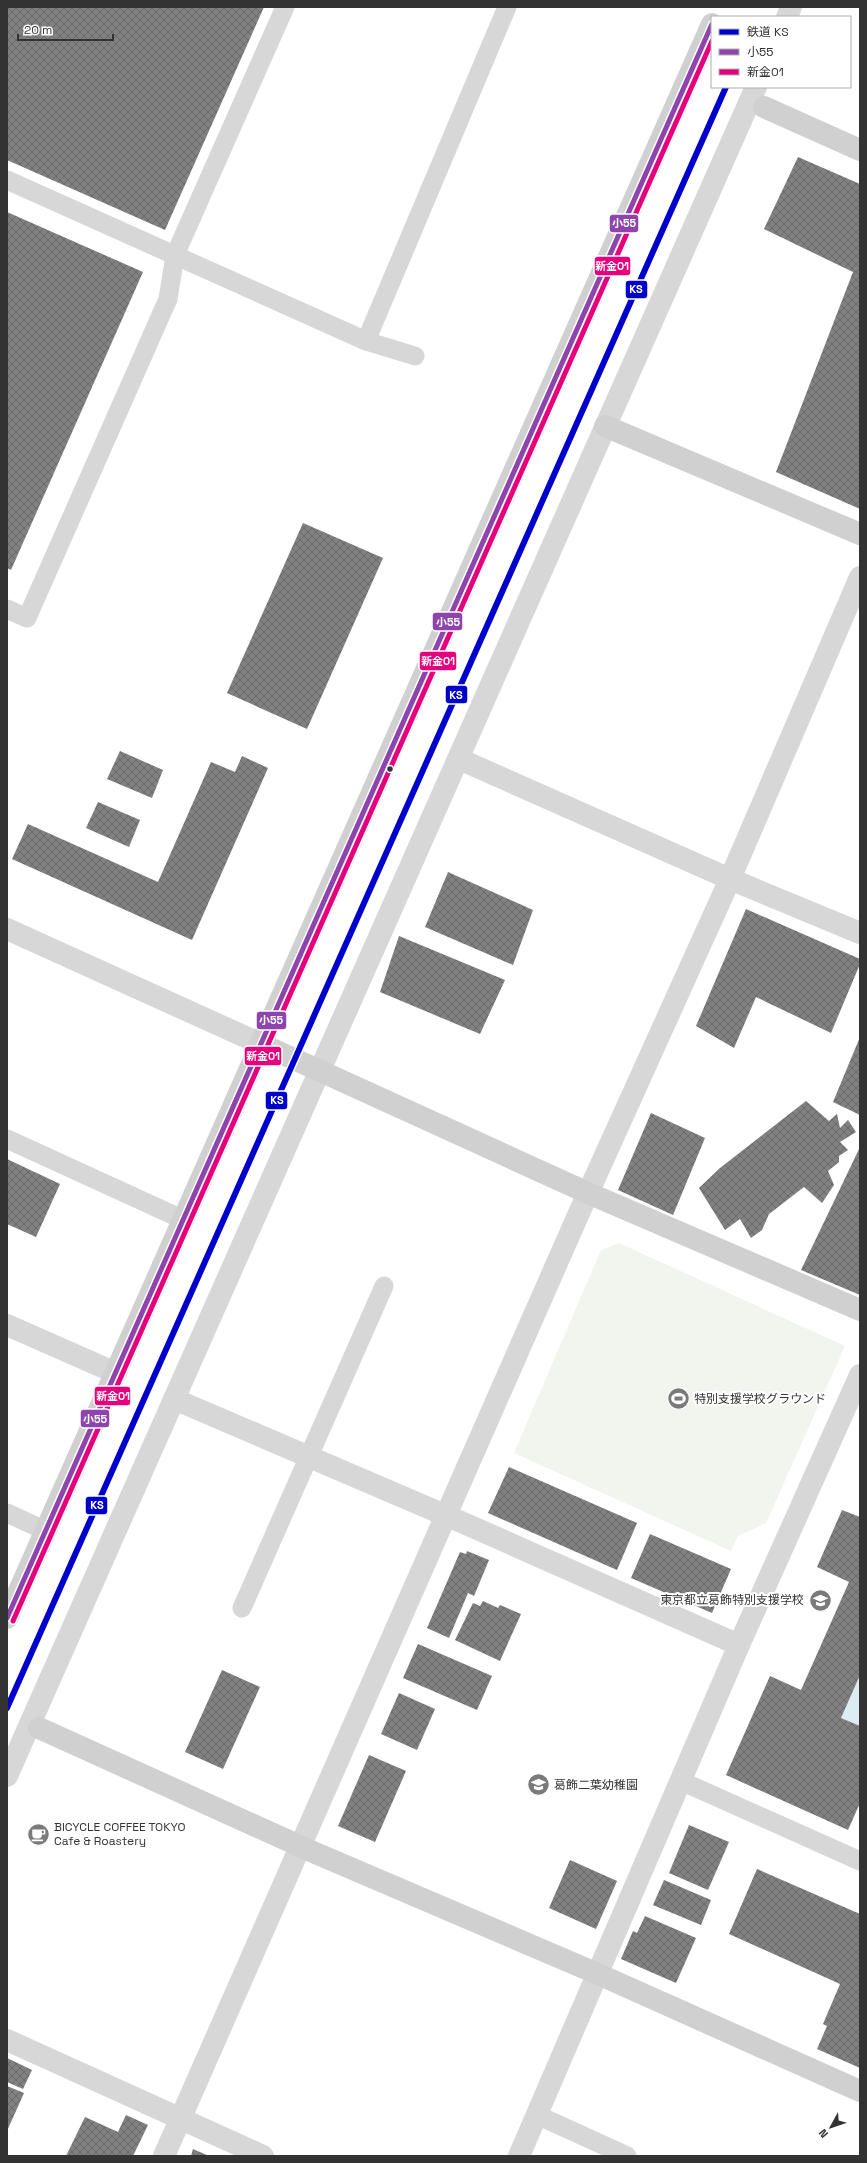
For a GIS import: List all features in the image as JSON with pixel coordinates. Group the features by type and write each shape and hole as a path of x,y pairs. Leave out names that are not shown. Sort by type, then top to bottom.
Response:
{"street":[{"path":"7,1618 711,26"},
{"path":"7,1776 35,1726 174,1399 459,759 604,426 757,98 860,150"},
{"path":"604,426 860,534"},
{"path":"164,2156 588,1192 730,879 860,577"},
{"path":"459,759 730,879 860,933"},
{"path":"7,929 588,1192 860,1310"},
{"path":"7,1325 116,1373"},
{"path":"519,2156 740,1645 860,1375"},
{"path":"174,1399 309,1458 447,1515 740,1645"},
{"path":"35,1726 300,1845 598,1974 860,2091"},
{"path":"7,2040 263,2156"}],"lane":[{"path":"7,609 27,618 168,299 175,255 285,7"},
{"path":"366,341 507,7"},
{"path":"7,180 366,341 415,356"},
{"path":"7,1139 184,1220"},
{"path":"242,1608 384,1286"},
{"path":"7,1513 46,1531"},
{"path":"681,1781 860,1861"},
{"path":"537,2115 627,2156"}],"shaded area":[{"name":"特別支援学校グラウンド","path":"619,1243 845,1346 766,1523 738,1536 731,1551 514,1453 601,1250"},
{"path":"860,1675 860,1726 841,1718"}],"building":[{"path":"7,7 264,7 165,230 7,160"},
{"path":"798,157 860,184 860,509 776,472 853,272 764,229"},
{"path":"7,212 143,272 11,570 7,568"},
{"path":"303,523 383,558 307,729 227,693"},
{"path":"120,751 163,770 152,798 107,779"},
{"path":"242,756 268,768 192,940 12,859 28,824 158,882 211,762 235,772"},
{"path":"98,802 140,820 129,847 86,828"},
{"path":"448,872 533,910 513,965 425,927"},
{"path":"746,909 860,959 860,964 831,1033 756,997 734,1048 696,1026"},
{"path":"399,936 505,980 480,1034 380,992"},
{"path":"860,1037 860,1115 833,1102"},
{"path":"806,1101 829,1121 837,1114 840,1128 848,1120 856,1132 840,1142 848,1150 839,1156 839,1162 828,1171 834,1185 822,1203 804,1187 769,1214 762,1230 751,1238 740,1219 725,1230 699,1188 720,1168"},
{"path":"651,1113 705,1138 673,1215 618,1190"},
{"path":"860,1147 860,1295 801,1270"},
{"path":"7,1159 60,1184 36,1237 7,1224"},
{"path":"509,1467 637,1523 617,1570 488,1513"},
{"path":"842,1510 860,1517 860,1675 841,1718 860,1726 860,1803 848,1830 726,1775 770,1676 801,1690 849,1582 817,1567"},
{"path":"650,1534 731,1569 712,1613 631,1578"},
{"path":"467,1551 489,1560 474,1596 468,1593 449,1638 427,1628 460,1552 466,1554"},
{"path":"483,1601 498,1608 500,1605 521,1614 500,1661 455,1640 473,1603 480,1606"},
{"path":"418,1644 492,1676 477,1710 403,1678"},
{"path":"222,1670 260,1687 223,1769 185,1752"},
{"path":"399,1693 435,1709 417,1750 381,1734"},
{"path":"369,1755 406,1771 375,1842 338,1826"},
{"path":"689,1825 729,1842 708,1890 669,1873"},
{"path":"570,1860 617,1881 596,1929 549,1908"},
{"path":"757,1869 860,1914 860,2068 817,2049 827,2026 823,2024 840,1984 729,1934"},
{"path":"664,1880 711,1900 701,1925 653,1905"},
{"path":"645,1916 696,1938 676,1983 621,1959 633,1931 637,1933"},
{"path":"7,2058 32,2070 23,2089 7,2082"},
{"path":"7,2086 24,2093 7,2131"},
{"path":"126,2115 148,2125 133,2156 66,2156 85,2117 118,2132"},
{"path":"193,2149 209,2156 191,2156"}],"rail line":[{"name":"KS","path":"7,1708 726,88"}],"transit line":[{"name":"小55","path":"7,1618 711,26"},
{"name":"新金01","path":"13,1621 711,43"}],"place":[{"name":"特別支援学校グラウンド","path":"679,1399"},
{"name":"東京都立葛飾特別支援学校","path":"820,1600"},
{"name":"葛飾二葉幼稚園","path":"539,1785"},
{"name":"BICYCLE COFFEE TOKYO Cafe & Roastery","path":"38,1834"}]}
